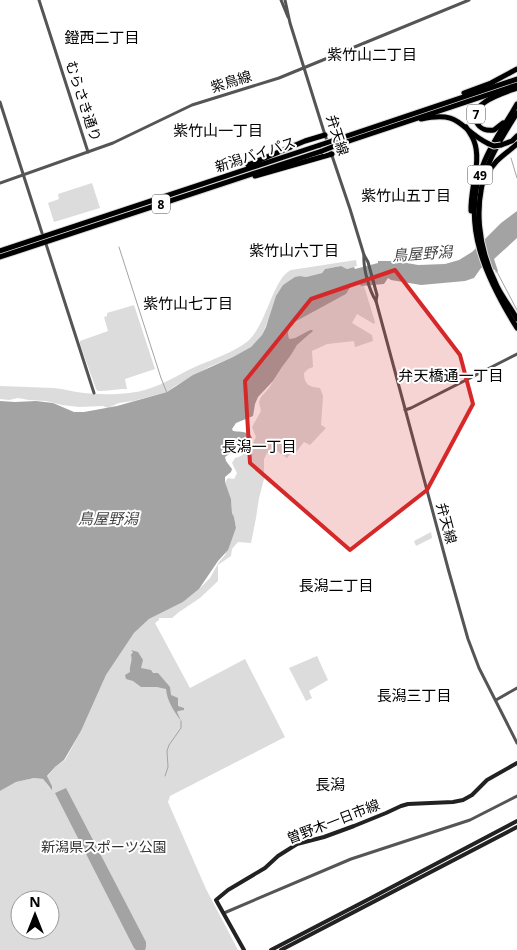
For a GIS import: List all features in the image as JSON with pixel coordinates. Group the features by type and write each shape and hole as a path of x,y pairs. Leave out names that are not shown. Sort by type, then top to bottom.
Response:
{"highway":[{"name":"8","path":"420,111 491,83 517,70"},
{"name":"新潟バイパス","path":"0,251 321,148 420,111 517,79"},
{"name":"新潟バイパス","path":"336,142 517,87"},
{"name":"7","path":"517,87 481,104 475,116 478,124 489,131 498,128 510,116 517,104"},
{"name":"49","path":"479,239 479,208 482,183 489,162 517,113"},
{"name":"8","path":"400,124 439,116 452,118 459,121 479,138 494,146 501,146 517,136"},
{"name":"49","path":"510,116 485,160 476,189 474,209 479,239 495,287 517,328"},
{"path":"466,127 474,141 477,153 471,202 472,223 479,239"},
{"path":"224,180 237,170 305,141 326,135"},
{"path":"482,183 493,164 517,144"},
{"path":"224,180 268,173 332,154"},
{"name":"新潟バイパス","path":"0,257 224,180"},
{"name":"49","path":"495,287 517,319"}],"main road":[{"name":"曽野木一日市線","path":"244,950 216,900 228,890 259,872 278,856 297,844 324,837 408,804 462,800 472,795 486,780 517,763"},
{"path":"271,950 517,821"},
{"path":"281,950 517,827"}],"street":[{"name":"むらさき通り","path":"40,0 88,152"},
{"name":"弁天線","path":"281,0 305,67 364,255 468,639 479,668 517,743"},
{"name":"弁天線","path":"285,0 290,23"},
{"name":"紫鳥線","path":"0,183 120,140 192,105 275,80 469,0"},
{"path":"0,102 42,234"},
{"path":"320,158 328,158 337,170"},
{"path":"46,244 94,392"},
{"path":"405,410 517,354"},
{"path":"496,700 517,688"},
{"path":"224,913 351,859 470,820 517,796"}],"highlighted area":[{"path":"395,270 460,355 473,404 427,490 350,550 250,463 245,381 311,299"}],"green space":[{"path":"92,183 100,208 54,222 48,203 59,199 58,194"},
{"path":"356,260 357,266 347,269 341,266 325,269 322,273 306,277 300,276 283,285 262,335 251,347 209,367 167,392 119,403 108,408 103,406 79,407 18,398 0,399 0,386 54,388 84,393 108,394 141,391 154,387 231,352 248,341 260,324 279,282 291,270"},
{"name":"新潟県スポーツ公園","path":"353,283 364,286 375,322 374,324 357,314 352,323 372,335 373,341 355,347 354,341 327,344 312,351 313,367 304,373 304,377 308,385 320,388 323,396 321,425 326,428 310,445 304,442 296,452 293,450 287,458 277,451 267,453 264,459 264,479 251,543 238,542 232,549 231,556 218,565 218,581 200,598 172,618 159,618 155,623 190,688 245,659 285,737 170,796 168,802 206,889 238,950 0,950 0,791 16,782 34,778 43,779 49,787 52,786 47,777 55,767 65,760 81,731 106,675 134,633 149,619 183,602 199,589 210,578 219,562 225,555 236,528 231,499 225,482 228,478 234,479 237,473 232,463 235,458 242,455 253,444 256,437 252,427 261,411 259,402 261,397 297,345 310,334 310,330 289,339 288,333 291,324 346,294"},
{"path":"134,305 155,369 125,379 127,389 98,391 80,341 108,331 104,317 107,316 107,313"},
{"path":"431,532 432,538 416,546 414,541"},
{"path":"317,656 328,680 309,691 312,698 306,701 289,668"}],"water":[{"name":"鳥屋野潟","path":"517,211 517,238 494,259 498,271 496,273 495,270 483,267 474,278 465,281 421,285 388,278 384,284 361,286 358,283 353,283 346,294 291,324 288,333 289,339 310,330 313,331 297,345 273,381 258,397 253,416 236,423 232,429 233,431 247,433 251,436 252,441 240,453 229,454 225,457 232,469 225,477 225,482 231,499 236,528 228,550 199,589 183,602 149,619 134,633 106,675 81,731 64,760 47,776 52,790 43,779 34,778 16,782 0,791 0,401 53,403 74,412 84,412 117,406 167,392 193,375 251,347 262,335 266,327 276,296 283,285 295,277 306,277 322,273 325,269 341,266 347,269 354,267 355,269 378,263 378,261 396,261 418,265 445,264 459,260 472,252 501,223"},
{"path":"131,650 138,652 143,660 141,668 158,673 170,687 171,695 178,698 178,706 184,708 184,710 177,712 181,721 169,702 166,689 141,687 133,681 126,679 125,675 130,672 131,655 133,652"},
{"path":"66,788 146,942 145,950 136,950 134,948 55,793"}],"waterway":[{"path":"511,158 517,178"},
{"path":"119,247 167,393"},
{"path":"497,272 517,310"},
{"path":"165,776 168,767 167,751 181,728 181,721"}],"district":[{"name":"鐙西二丁目","path":"102,37"},
{"name":"紫竹山二丁目","path":"372,54"},
{"name":"紫竹山一丁目","path":"218,130"},
{"name":"紫竹山五丁目","path":"406,195"},
{"name":"紫竹山六丁目","path":"294,250"},
{"name":"紫竹山七丁目","path":"188,303"},
{"name":"弁天橋通一丁目","path":"451,375"},
{"name":"長潟一丁目","path":"259,446"},
{"name":"長潟二丁目","path":"336,585"},
{"name":"長潟三丁目","path":"414,695"},
{"name":"長潟","path":"330,784"}]}
